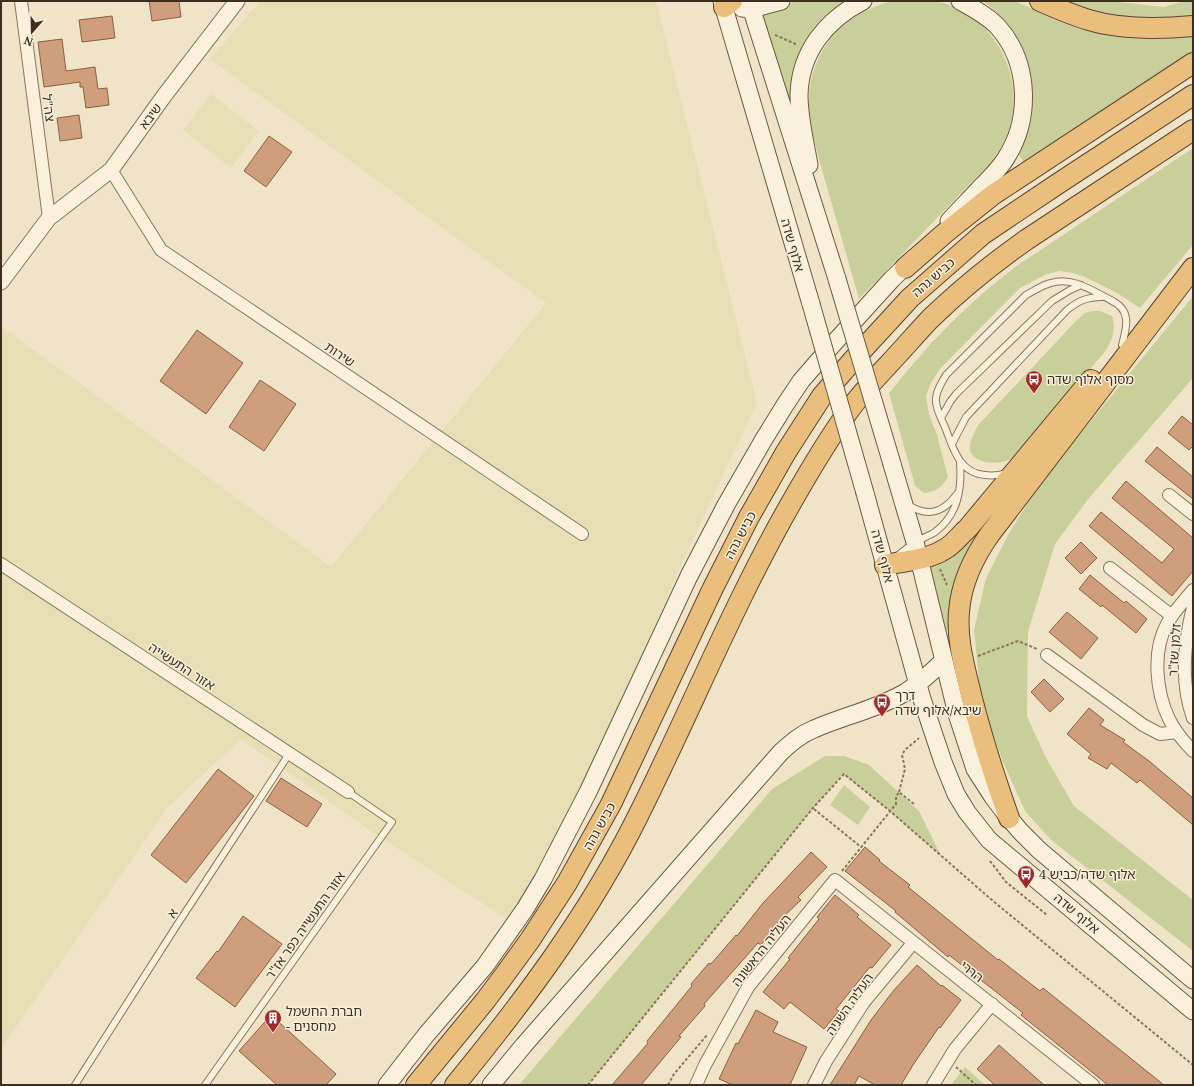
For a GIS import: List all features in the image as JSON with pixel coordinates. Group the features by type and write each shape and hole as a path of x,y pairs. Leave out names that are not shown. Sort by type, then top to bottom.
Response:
{"highway":[{"path":"1040,1 1091,21 1113,25 1137,28 1193,26"},
{"path":"905,268 945,233 994,194 1193,64"},
{"name":"כביש גהה","path":"416,1085 502,979 530,940 567,882 611,804 713,588 749,517 786,452 822,396 910,298 983,234 1193,95"},
{"path":"455,1085 530,991 592,898 638,818 739,601 775,531 846,414 875,379 931,319 1001,257 1193,130"},
{"path":"885,565 922,552 946,548 963,532 1193,261"},
{"path":"1009,818 996,781 972,697 960,642 958,626 963,587 972,562 980,548 1193,268"}],"main road":[{"path":"726,3 751,5 781,1"},
{"path":"816,215 801,115 799,96 800,83 810,50 824,30 845,12 863,1"},
{"path":"387,1085 426,1034 485,966 525,909 543,879 588,792 689,576 726,505 782,410 801,381 892,279 905,268 990,178 1005,160 1016,140 1023,112 1024,90 1022,74 1017,60 1007,40 997,26 974,8 960,1"},
{"name":"אלוף שדה","path":"726,3 918,684 943,762 956,794 967,812 989,840 1193,1011"},
{"name":"אלוף שדה","path":"751,5 837,280 902,498 922,552 944,660 957,714 975,769 1009,818 1039,850 1193,980"},
{"path":"491,1085 524,1044 793,740 812,729 872,708 905,692 918,684 944,660"},
{"path":"872,708 908,704 917,706 926,711"}],"street":[{"name":"צה\"ל","path":"21,1 50,218"},
{"name":"שיבא","path":"1,282 50,218 111,170 164,96 237,1"},
{"name":"שירות","path":"111,170 161,250 582,534"},
{"path":"1169,495 1193,514"},
{"name":"אזור התעשייה","path":"1,564 348,792"},
{"path":"1110,568 1172,616"},
{"name":"זלמן שז\"ר","path":"1193,590 1166,625 1160,640 1157,660 1162,699 1169,720 1193,751"},
{"name":"זלמן שז\"ר","path":"1193,607 1188,626 1184,659 1185,685 1193,718"},
{"path":"1047,655 1143,725 1160,734 1177,732"},
{"name":"הררי","path":"835,880 1093,1085"},
{"name":"העליה הראשונה","path":"696,1085 705,1065 748,987 835,880"},
{"name":"העליה השניה","path":"814,1085 826,1061 864,1002 913,943"},
{"path":"933,1085 955,1049 992,1004"}],"lane":[{"path":"1017,469 996,475 982,475 967,470 960,462 936,404 936,397 939,387 946,375 1026,295 1050,283 1060,281 1071,282 1082,286 1120,305 1124,312 1126,322 1122,345"},
{"path":"941,418 956,394 1052,301 1070,290 1082,286"},
{"path":"952,444 966,417 1066,310 1078,301 1091,297 1102,297 1113,301"},
{"path":"922,552 935,532 953,512 960,489 960,462"},
{"path":"902,498 906,503 917,509 936,512 953,500 960,489"},
{"name":"א","path":"75,1085 177,925 290,754"},
{"name":"אזור התעשייה כפר אז\"ר","path":"206,1085 392,822 348,792"}],"path":[{"path":"774,34 810,50"},
{"path":"922,552 956,602 960,602"},
{"path":"978,656 1018,641 1034,647 1047,655"},
{"path":"835,880 896,804 896,797 899,792 905,769 902,755 920,737"},
{"path":"899,792 914,804"},
{"path":"813,808 861,847"},
{"path":"948,1060 976,1085"}],"shaded area":[{"path":"260,1 656,1 757,403 682,563 599,752 562,826 510,921 375,834 241,739 168,807 1,1049 1,326 331,567 546,303 210,59"},
{"path":"211,94 259,131 231,168 183,130"}],"green space":[{"path":"797,1 851,1 826,15 814,27 803,45 797,60 793,97 786,99 760,11"},
{"path":"892,1 925,1 944,3 960,9 975,19 998,45 1006,60 1014,94 1013,111 1005,139 990,163 859,299 810,129 808,102 811,81 817,62 826,46 838,31 853,18 871,8"},
{"path":"982,1 1015,1 1053,18 1089,29 1193,34 1193,55 1025,165 1019,154 1029,129 1032,113 1032,81 1028,65 1023,50 1006,22"},
{"path":"1054,1 1111,1 1164,7 1184,1 1193,1 1193,15 1161,20 1138,21 1102,14"},
{"path":"1193,148 1193,245 1140,308 1117,293 1085,277 1073,273 1059,271 1047,274 1020,288 939,370 931,383 926,396 929,414 937,435 948,477 941,486 932,491 924,493 915,486 889,393 903,375 933,341 965,309 1000,279 1018,265"},
{"path":"1193,296 1193,378 1089,498 1055,544 1028,632 1027,716 1045,756 1074,806 1193,900 1193,951 1051,840 1025,811 1003,762 981,701 974,630 986,578 1008,535 1040,483"},
{"path":"1100,311 1112,316 1114,325 1113,333 1107,349 1021,451 1011,459 994,463 981,461 976,458 972,454 970,446 971,440 978,425 1076,321 1085,313"},
{"path":"981,521 989,527 954,632 944,630 927,565"},
{"path":"825,756 844,756 869,765 919,811 941,856 890,811 843,774 813,808 588,1085 519,1085 772,789"},
{"path":"844,785 870,807 858,825 830,805"},
{"path":"965,1067 985,1085 951,1085"}],"building":[{"path":"149,1 179,1 181,17 152,21"},
{"path":"112,16 115,38 82,42 79,20"},
{"path":"62,39 66,71 95,67 98,89 107,88 109,105 86,108 83,87 80,87 80,82 44,87 38,42"},
{"path":"79,115 82,138 60,141 57,118"},
{"path":"269,136 292,152 266,187 244,171"},
{"path":"197,330 243,363 206,414 160,381"},
{"path":"260,380 296,404 264,451 229,427"},
{"path":"1182,416 1193,425 1193,446 1189,450 1168,433"},
{"path":"1157,447 1193,477 1193,499 1145,461"},
{"path":"1126,481 1193,538 1193,571 1172,596 1089,526 1101,512 1162,563 1174,549 1112,498"},
{"path":"1081,542 1097,558 1081,574 1065,558"},
{"path":"1090,575 1124,603 1126,601 1147,619 1136,633 1102,605 1101,607 1079,589"},
{"path":"1067,612 1098,638 1081,659 1049,632"},
{"path":"1044,679 1064,699 1050,712 1031,692"},
{"path":"1089,708 1104,720 1100,725 1125,740 1123,742 1149,761 1193,798 1193,825 1140,780 1137,783 1111,763 1107,769 1088,758 1091,754 1067,734"},
{"path":"218,769 254,796 186,883 151,855"},
{"path":"281,778 322,804 307,827 266,801"},
{"path":"865,847 880,860 879,861 910,885 908,887 998,960 999,959 1040,991 1043,988 1164,1085 1108,1085 1021,1015 1023,1013 949,955 948,957 895,912 896,911 845,871"},
{"path":"811,852 827,867 798,897 801,900 780,920 761,945 758,943 704,1004 705,1006 679,1036 681,1037 641,1085 612,1085 648,1043 647,1041 692,986 691,984 709,963 711,964 736,935 737,936 763,903"},
{"path":"835,895 859,915 857,917 891,945 872,968 870,967 836,1009 839,1011 824,1029 790,1002 784,1009 763,992 790,959 788,958 819,919 817,917"},
{"path":"243,916 282,944 235,1007 196,978 217,951 218,952"},
{"path":"917,965 941,986 942,985 961,1000 940,1028 939,1027 901,1085 875,1085 859,1076 854,1085 830,1085 871,1020 894,990"},
{"path":"756,1010 778,1022 773,1032 807,1047 790,1085 733,1085 719,1079 736,1043 738,1044"},
{"name":"חברת החשמל - מחסנים","path":"271,1015 336,1074 326,1085 277,1085 239,1051"},
{"path":"999,1045 1044,1085 995,1085 977,1069"}],"place":[{"name":"מסוף אלוף שדה","path":"1034,394"},
{"name":"דרך שיבא/אלוף שדה","path":"882,717"},
{"name":"אלוף שדה/כביש 4","path":"1026,889"},
{"name":"חברת החשמל - מחסנים","path":"273,1033"}]}
